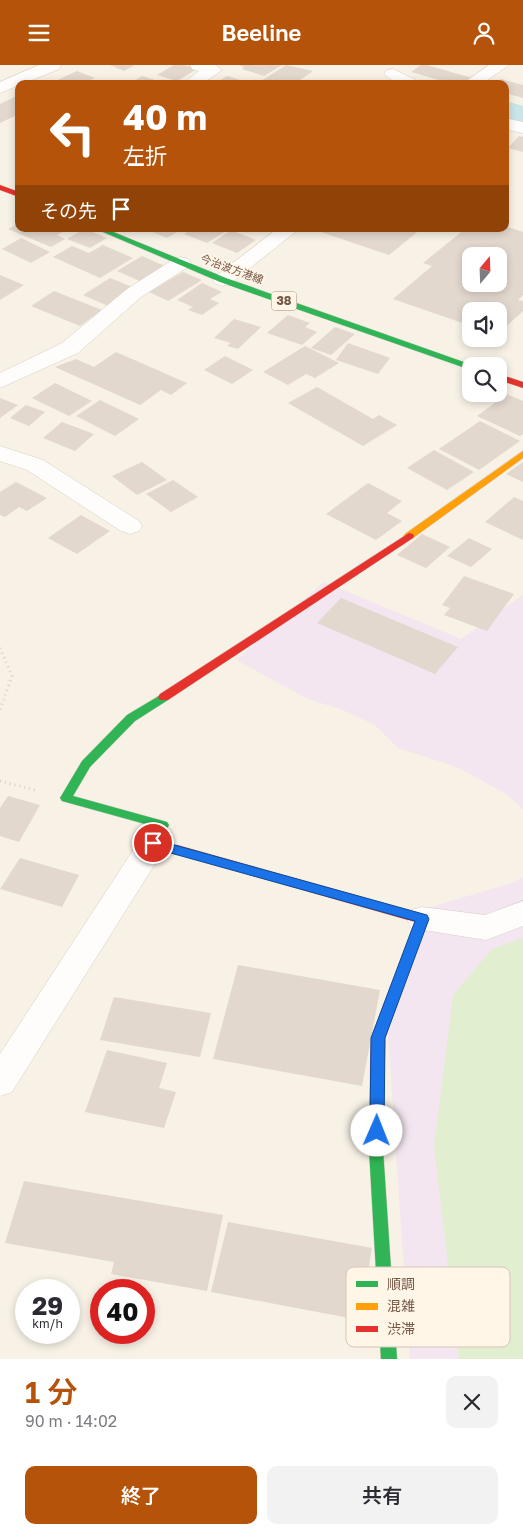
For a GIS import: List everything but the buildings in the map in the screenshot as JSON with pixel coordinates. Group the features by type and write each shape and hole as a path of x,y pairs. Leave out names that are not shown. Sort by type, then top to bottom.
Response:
{"street":[{"path":"20,80 53,65"},
{"path":"197,80 213,70 198,65"},
{"path":"477,80 501,65"},
{"path":"393,74 403,80"},
{"path":"509,124 523,128"},
{"path":"0,187 15,193"},
{"name":"今治波方港線","path":"107,232 223,280 462,364"},
{"path":"223,280 285,232"},
{"path":"0,381 70,348 134,293 181,263"},
{"path":"507,380 523,385"},
{"path":"0,453 36,465 130,526"},
{"path":"0,1082 163,825 66,797 86,763 131,717 237,651 443,513 523,454"},
{"path":"153,843 422,919 486,928 523,913"},
{"path":"383,1267 376,1149 378,1038 422,919"}],"path":[{"path":"0,648 12,676 0,710"},
{"path":"0,781 66,797"}],"shaded area":[{"path":"324,582 461,639 523,595 523,809 508,795 457,767 398,748 375,725 343,710 308,699 236,660"},
{"path":"523,877 523,1359 410,1359 409,1347 510,1347 510,1267 404,1267 388,1034 431,907 515,882"}],"green space":[{"path":"523,938 523,1359 459,1359 458,1347 510,1347 510,1267 448,1267 434,1146 453,995 492,949"}],"waterway":[{"path":"509,114 523,118"}],"traffic: fast":[{"path":"107,232 223,280 462,364"},
{"path":"164,697 131,718 86,764 66,798 163,825 153,843 177,850"},
{"path":"377,1084 376,1149 383,1267"},
{"path":"388,1347 389,1359"}],"traffic: slow":[{"path":"409,536 523,454"}],"traffic: jam":[{"path":"0,187 15,193"},
{"path":"507,380 523,385"},
{"path":"164,697 409,536"},
{"path":"177,850 422,919 378,1038 377,1084"}],"route":[{"path":"153,843 422,919 378,1038 377,1131"}]}
